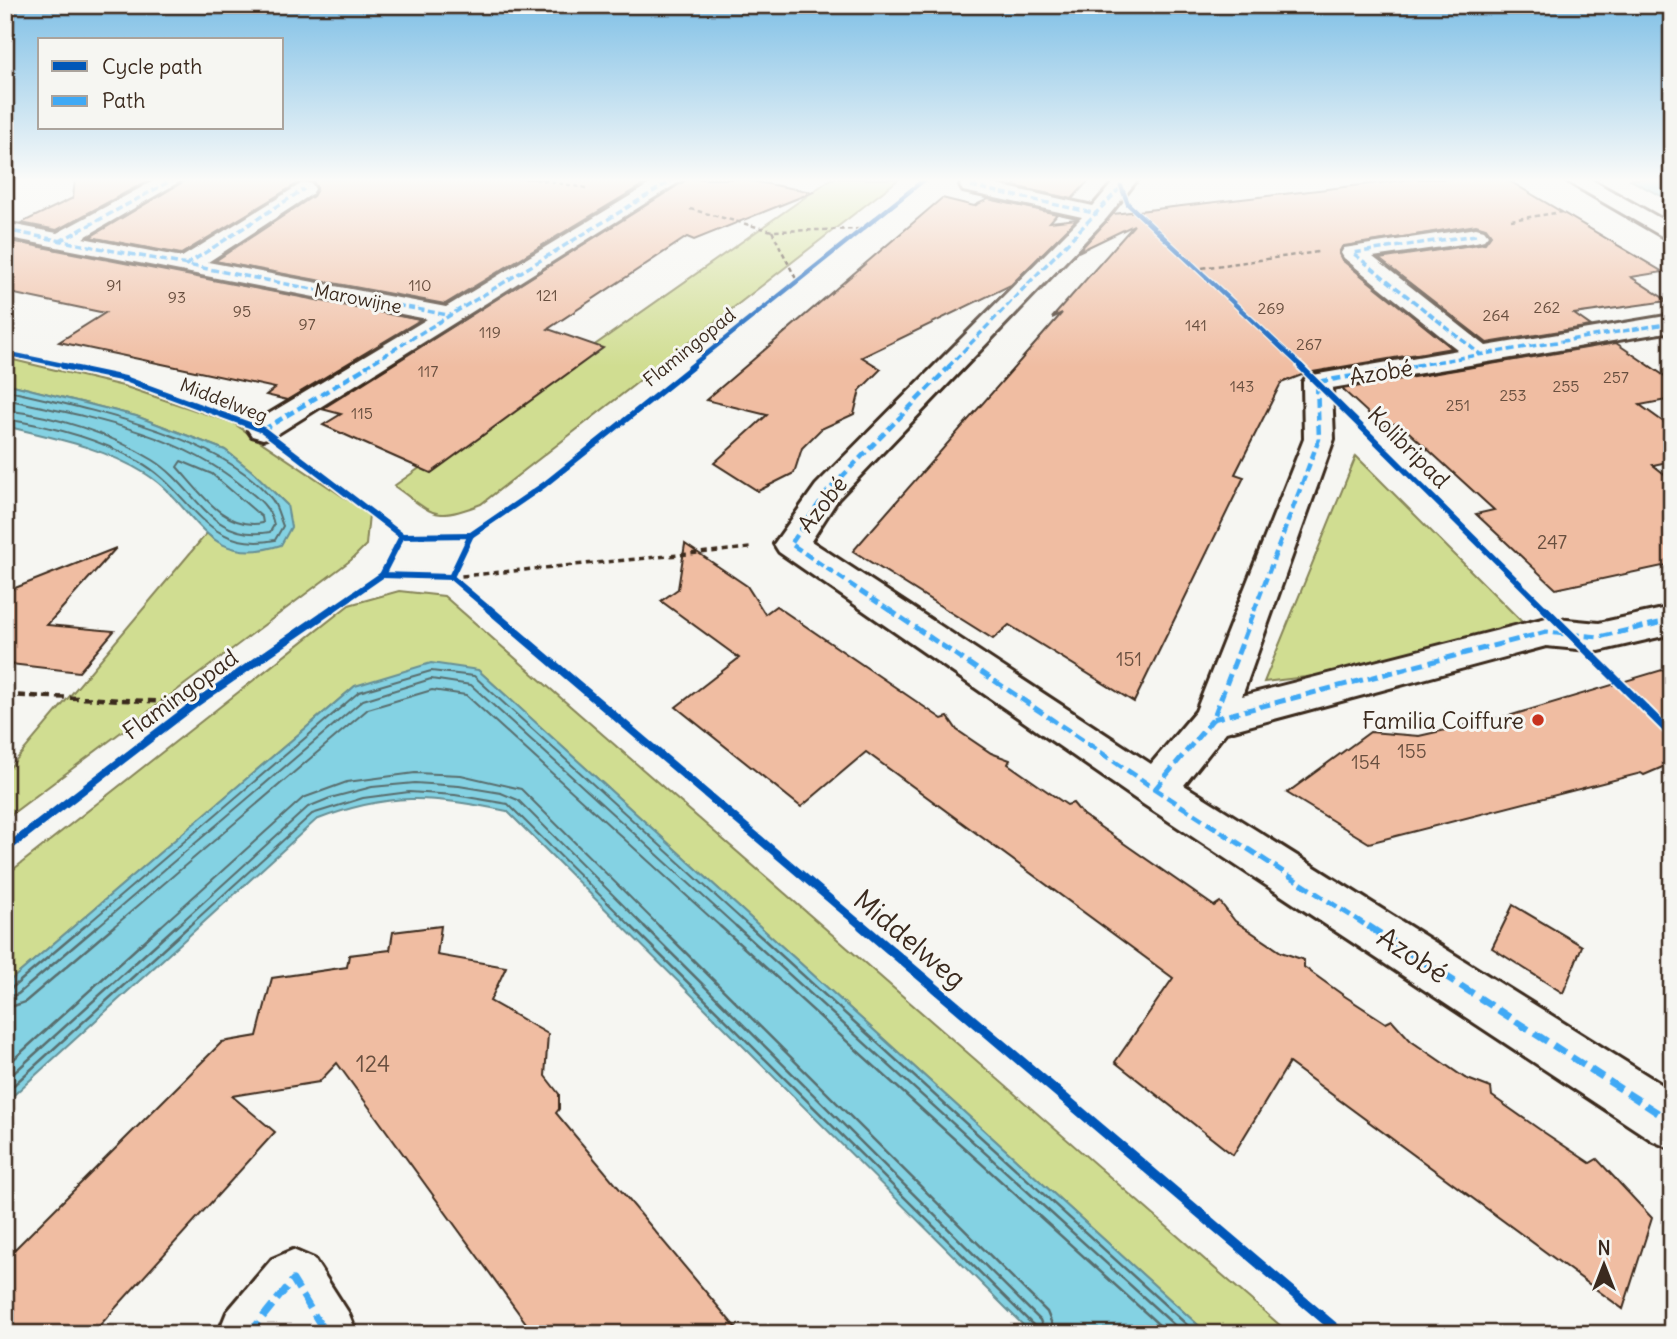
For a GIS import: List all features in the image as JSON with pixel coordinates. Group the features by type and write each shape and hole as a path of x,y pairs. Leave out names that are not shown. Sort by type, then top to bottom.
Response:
{"street":[{"name":"Marowijne","path":"63,241 448,315"},
{"path":"186,265 223,241"},
{"name":"Marowijne","path":"263,430 571,241"},
{"name":"Azobé","path":"1071,241 827,492 791,544 1155,789 1672,1122"},
{"path":"1353,253 1432,241"},
{"path":"1353,253 1481,355"},
{"name":"Azobé","path":"1155,789 1213,719 1319,439 1317,383 1672,323"},
{"path":"1213,719 1546,632 1599,637 1672,620"},
{"path":"249,1334 293,1280 326,1334"}],"path":[{"path":"777,241 797,281"},
{"path":"1194,269 1334,250 1353,253"},
{"path":"1185,260 1204,279"},
{"path":"786,289 806,273"},
{"path":"437,576 451,577 791,544"},
{"path":"451,577 456,566"},
{"path":"451,577 461,586"},
{"path":"5,695 196,704"}],"green space":[{"path":"742,241 819,241 481,504 453,513 434,513 394,486"},
{"path":"5,358 123,386 233,423 369,514 366,545 351,560 5,819 5,773 207,533 213,539 287,505 253,472 225,450 136,416 5,383"},
{"path":"1356,456 1534,634 1331,674 1264,682"},
{"path":"399,591 444,596 1290,1334 1208,1334 478,670 355,686 5,985 5,876 349,605"}],"water":[{"path":"5,383 136,416 225,450 253,472 287,505 291,527 281,545 255,550 235,549 218,542 204,531 163,487 130,465 78,444 5,426"},
{"path":"431,663 478,670 1208,1334 1032,1334 507,811 433,799 410,799 366,805 316,820 5,1103 5,985 355,686"}],"building":[{"path":"5,241 13,241 420,320 287,400 266,395 275,388 59,342 105,313 5,292"},
{"path":"114,241 202,241 181,254"},
{"path":"244,241 549,241 445,304 215,261"},
{"path":"588,241 680,241 548,329 603,348 431,473 323,425 341,414 322,409"},
{"path":"891,241 1055,241 1011,285 862,357 881,369 860,390 854,414 821,429 802,448 794,473 758,491 714,463 767,415 706,400"},
{"path":"1088,241 1100,241 1078,252"},
{"path":"1119,241 1376,241 1342,247 1339,254 1342,260 1452,348 1307,373 1281,383 1235,474 1244,477 1134,702 1009,625 993,639 853,551 1062,313 1052,318"},
{"path":"1611,241 1663,272 1631,277 1668,301 1574,314 1591,326 1487,343 1379,259 1485,243"},
{"path":"1616,343 1672,381 1672,399 1640,405 1672,428 1672,461 1653,465 1672,480 1672,564 1556,589 1476,514 1494,510 1399,423 1382,426 1342,389"},
{"path":"685,544 747,586 765,614 776,606 942,719 948,717 957,730 991,753 1010,760 1008,764 1067,805 1073,803 1083,815 1214,906 1220,902 1235,921 1281,952 1304,960 1304,967 1343,995 1386,1023 1392,1020 1411,1041 1465,1078 1491,1088 1492,1096 1539,1129 1590,1163 1597,1159 1652,1218 1623,1309 1289,1063 1233,1155 1115,1062 1173,978 866,752 801,807 676,707 739,658 661,601 678,589"},
{"path":"116,548 47,625 114,631 79,672 11,664 5,671 5,592"},
{"path":"1672,667 1672,763 1644,775 1641,773 1369,843 1287,793 1370,732 1419,736 1512,715"},
{"path":"1513,905 1582,946 1563,993 1492,948"},
{"path":"441,926 437,955 506,967 490,1001 548,1034 545,1076 559,1094 559,1109 556,1113 741,1334 534,1334 337,1063 319,1082 232,1096 275,1132 92,1334 5,1334 5,1259 222,1042 257,1036 272,978 347,967 349,955 390,950 393,932"}],"marked path":[{"path":"65,241 448,315"},
{"path":"186,265 223,241"},
{"path":"263,430 572,241"},
{"path":"1071,241 827,492 791,544 1155,789 1672,1122"},
{"path":"1432,241 1353,253 1481,355"},
{"path":"1155,789 1213,719 1319,439 1317,382 1672,323"},
{"path":"1213,719 1546,632 1599,637 1672,620"},
{"path":"249,1334 293,1280 326,1334"}],"cycle path":[{"name":"Flamingopad","path":"471,535 544,485 847,241"},
{"name":"Kolibripad","path":"1168,241 1317,382 1672,735"},
{"name":"Middelweg","path":"5,353 125,379 263,430 402,536 382,575 451,577 1342,1334"},
{"path":"402,536 471,535 451,577"},
{"name":"Flamingopad","path":"5,850 196,703 382,575"}],"place":[{"name":"Familia Coiffure","path":"1538,720"}]}
